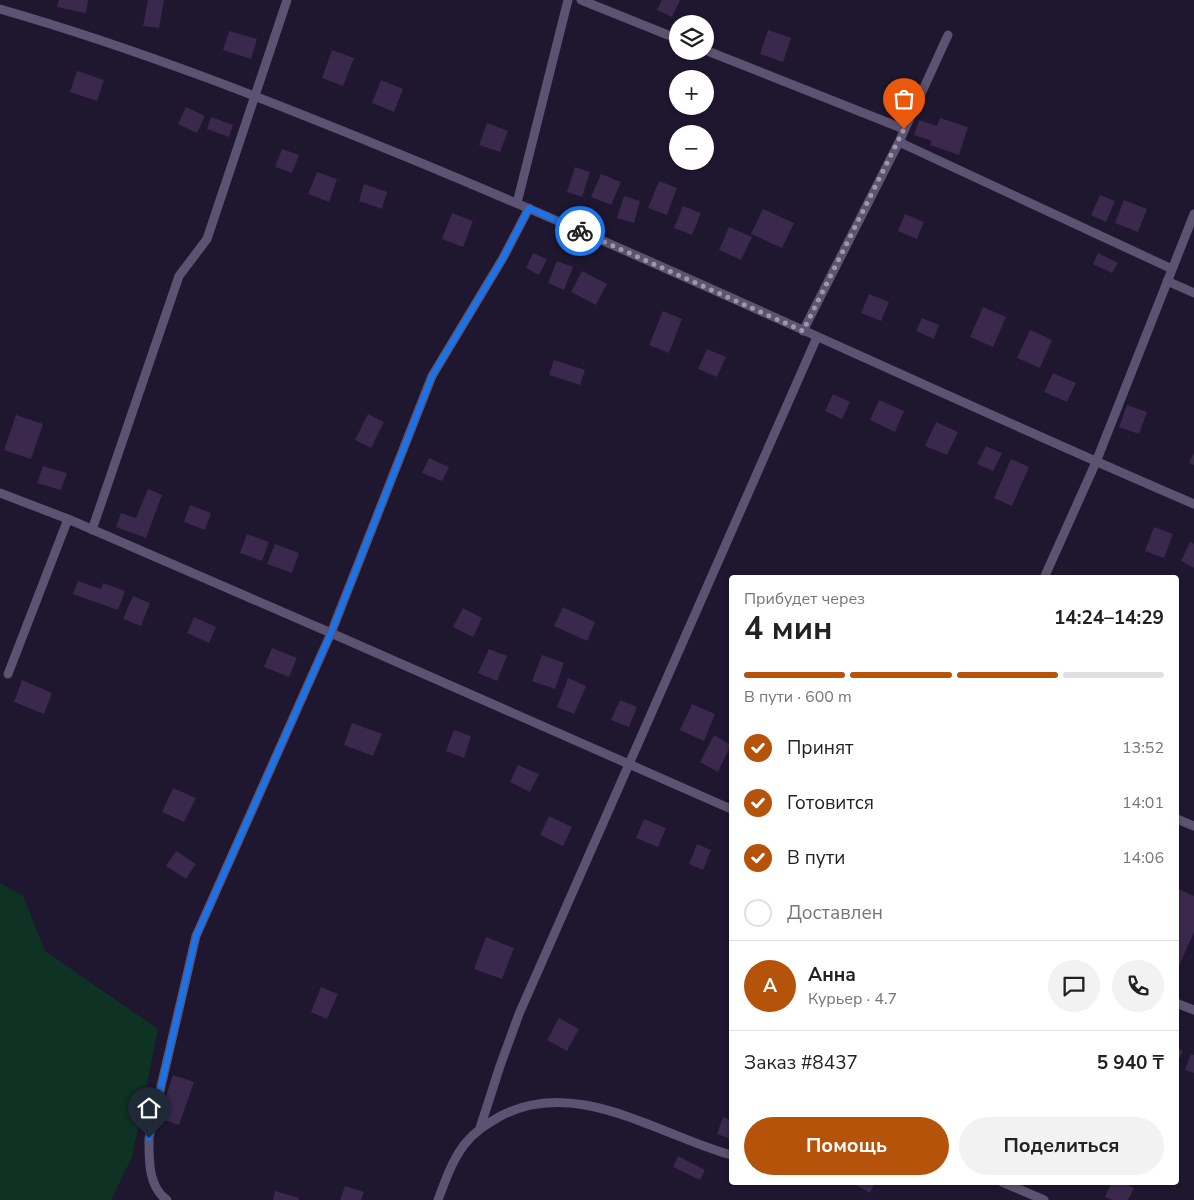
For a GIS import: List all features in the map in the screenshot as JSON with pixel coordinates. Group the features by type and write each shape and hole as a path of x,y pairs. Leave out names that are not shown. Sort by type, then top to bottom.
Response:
{"street":[{"path":"92,530 179,276 207,239 286,0"},
{"path":"518,203 568,0"},
{"path":"581,0 669,35"},
{"path":"0,9 52,24 256,95 518,203 1194,504"},
{"path":"803,331 899,142 948,35"},
{"path":"714,54 904,129"},
{"path":"899,142 1172,269"},
{"path":"167,1200 161,1196 150,1171 149,1138 196,936 331,633 432,376 503,258 529,208"},
{"path":"1045,575 1096,462 1194,214"},
{"path":"1167,281 1194,293"},
{"path":"480,1128 519,1014 600,828 631,765 817,337"},
{"path":"0,494 68,519 729,808"},
{"path":"8,674 68,519"},
{"path":"1179,819 1194,826"},
{"path":"1179,1003 1194,1010"},
{"path":"438,1200 449,1172 464,1146 480,1128 510,1111 539,1102 570,1103 623,1114 729,1154"},
{"path":"1009,1185 1044,1200"}],"green space":[{"path":"0,883 23,896 45,951 158,1029 132,1157 111,1200 0,1200"}],"building":[{"path":"59,0 88,0 86,13 57,7"},
{"path":"148,0 164,0 159,28 143,26"},
{"path":"662,0 680,0 673,15 669,16 657,10"},
{"path":"768,30 791,38 783,62 760,54"},
{"path":"229,31 257,39 251,59 223,50"},
{"path":"332,50 354,58 343,86 322,78"},
{"path":"77,71 104,80 97,101 70,92"},
{"path":"381,80 403,89 394,112 372,103"},
{"path":"186,107 205,116 197,133 178,124"},
{"path":"211,117 233,125 229,137 207,129"},
{"path":"940,118 968,127 959,155 930,145 932,141 914,135 919,120 937,126"},
{"path":"487,123 508,131 500,152 479,145"},
{"path":"282,149 299,155 292,173 275,167"},
{"path":"575,167 590,172 582,197 567,192"},
{"path":"317,172 337,179 329,202 308,194"},
{"path":"601,174 621,182 611,205 591,197"},
{"path":"659,181 677,188 667,215 648,208"},
{"path":"364,184 387,192 382,209 359,201"},
{"path":"1100,195 1115,201 1106,222 1091,215"},
{"path":"624,196 640,201 634,223 617,218"},
{"path":"1124,200 1147,209 1138,232 1115,223"},
{"path":"683,206 701,213 692,235 674,228"},
{"path":"763,209 794,223 782,248 751,234"},
{"path":"452,213 473,221 463,247 442,239"},
{"path":"905,214 924,222 917,239 898,231"},
{"path":"729,227 752,237 741,260 719,250"},
{"path":"533,253 547,259 539,275 526,268"},
{"path":"1098,253 1118,263 1112,273 1093,264"},
{"path":"557,261 573,267 564,290 548,283"},
{"path":"582,271 607,284 596,305 571,292"},
{"path":"869,294 889,302 881,321 861,313"},
{"path":"983,307 1006,317 993,347 970,337"},
{"path":"663,311 682,319 669,353 649,345"},
{"path":"922,318 939,325 934,339 916,331"},
{"path":"1030,330 1052,340 1040,368 1017,358"},
{"path":"707,349 726,357 717,377 698,369"},
{"path":"554,360 585,370 580,385 549,375"},
{"path":"1053,373 1076,383 1067,402 1044,392"},
{"path":"833,394 850,402 842,419 825,411"},
{"path":"879,400 904,411 895,432 870,420"},
{"path":"1127,405 1147,412 1139,434 1119,427"},
{"path":"368,414 384,422 371,448 355,440"},
{"path":"16,415 43,424 31,459 4,450"},
{"path":"936,422 958,432 947,455 925,446"},
{"path":"986,446 1002,453 993,471 977,464"},
{"path":"1194,452 1194,465 1189,463"},
{"path":"429,458 449,467 442,481 422,473"},
{"path":"1011,459 1029,467 1012,506 994,498"},
{"path":"43,466 67,473 61,490 37,483"},
{"path":"148,489 162,495 146,538 116,527 121,513 136,518"},
{"path":"190,505 211,513 205,530 184,522"},
{"path":"1154,527 1173,534 1164,558 1145,551"},
{"path":"247,534 269,542 262,561 240,553"},
{"path":"1190,542 1194,544 1194,568 1181,561"},
{"path":"275,544 299,553 292,573 267,564"},
{"path":"78,581 101,589 103,583 125,591 118,610 73,594"},
{"path":"133,596 150,603 141,626 123,619"},
{"path":"563,607 595,622 587,641 554,626"},
{"path":"463,608 482,618 473,637 453,627"},
{"path":"194,617 216,627 209,643 187,633"},
{"path":"272,648 297,658 289,677 264,667"},
{"path":"489,649 507,656 497,681 478,673"},
{"path":"542,655 564,663 555,689 532,681"},
{"path":"568,678 586,686 574,714 557,707"},
{"path":"22,680 52,693 44,714 14,702"},
{"path":"620,700 637,707 629,727 611,720"},
{"path":"692,704 715,714 704,741 680,730"},
{"path":"352,723 382,734 373,756 344,745"},
{"path":"454,730 471,736 464,758 446,751"},
{"path":"714,735 729,744 729,749 718,772 700,762"},
{"path":"518,765 539,774 530,792 510,782"},
{"path":"173,788 196,798 184,822 162,812"},
{"path":"549,816 572,827 563,846 540,835"},
{"path":"644,819 666,828 658,847 636,838"},
{"path":"697,844 711,850 703,870 689,864"},
{"path":"176,851 196,864 186,879 166,866"},
{"path":"1179,889 1194,896 1194,932 1179,966"},
{"path":"486,937 514,948 502,979 474,969"},
{"path":"321,987 338,994 327,1019 311,1012"},
{"path":"559,1018 579,1029 567,1051 547,1040"},
{"path":"1179,1049 1183,1051 1179,1060"},
{"path":"1191,1054 1194,1055 1194,1073 1185,1070"},
{"path":"173,1075 194,1082 179,1125 159,1118"},
{"path":"723,1117 729,1119 729,1138 717,1134"},
{"path":"678,1156 705,1170 700,1180 673,1167"},
{"path":"856,1185 874,1185 870,1193"},
{"path":"1111,1185 1128,1185 1134,1188 1128,1200 1112,1200 1105,1197"},
{"path":"345,1186 364,1192 361,1200 340,1200"},
{"path":"275,1191 299,1198 298,1200 273,1200"}],"way so far":[{"path":"580,231 803,331 904,129"}],"route":[{"path":"149,1138 196,936 331,633 432,376 503,258 529,208 580,231"}]}
